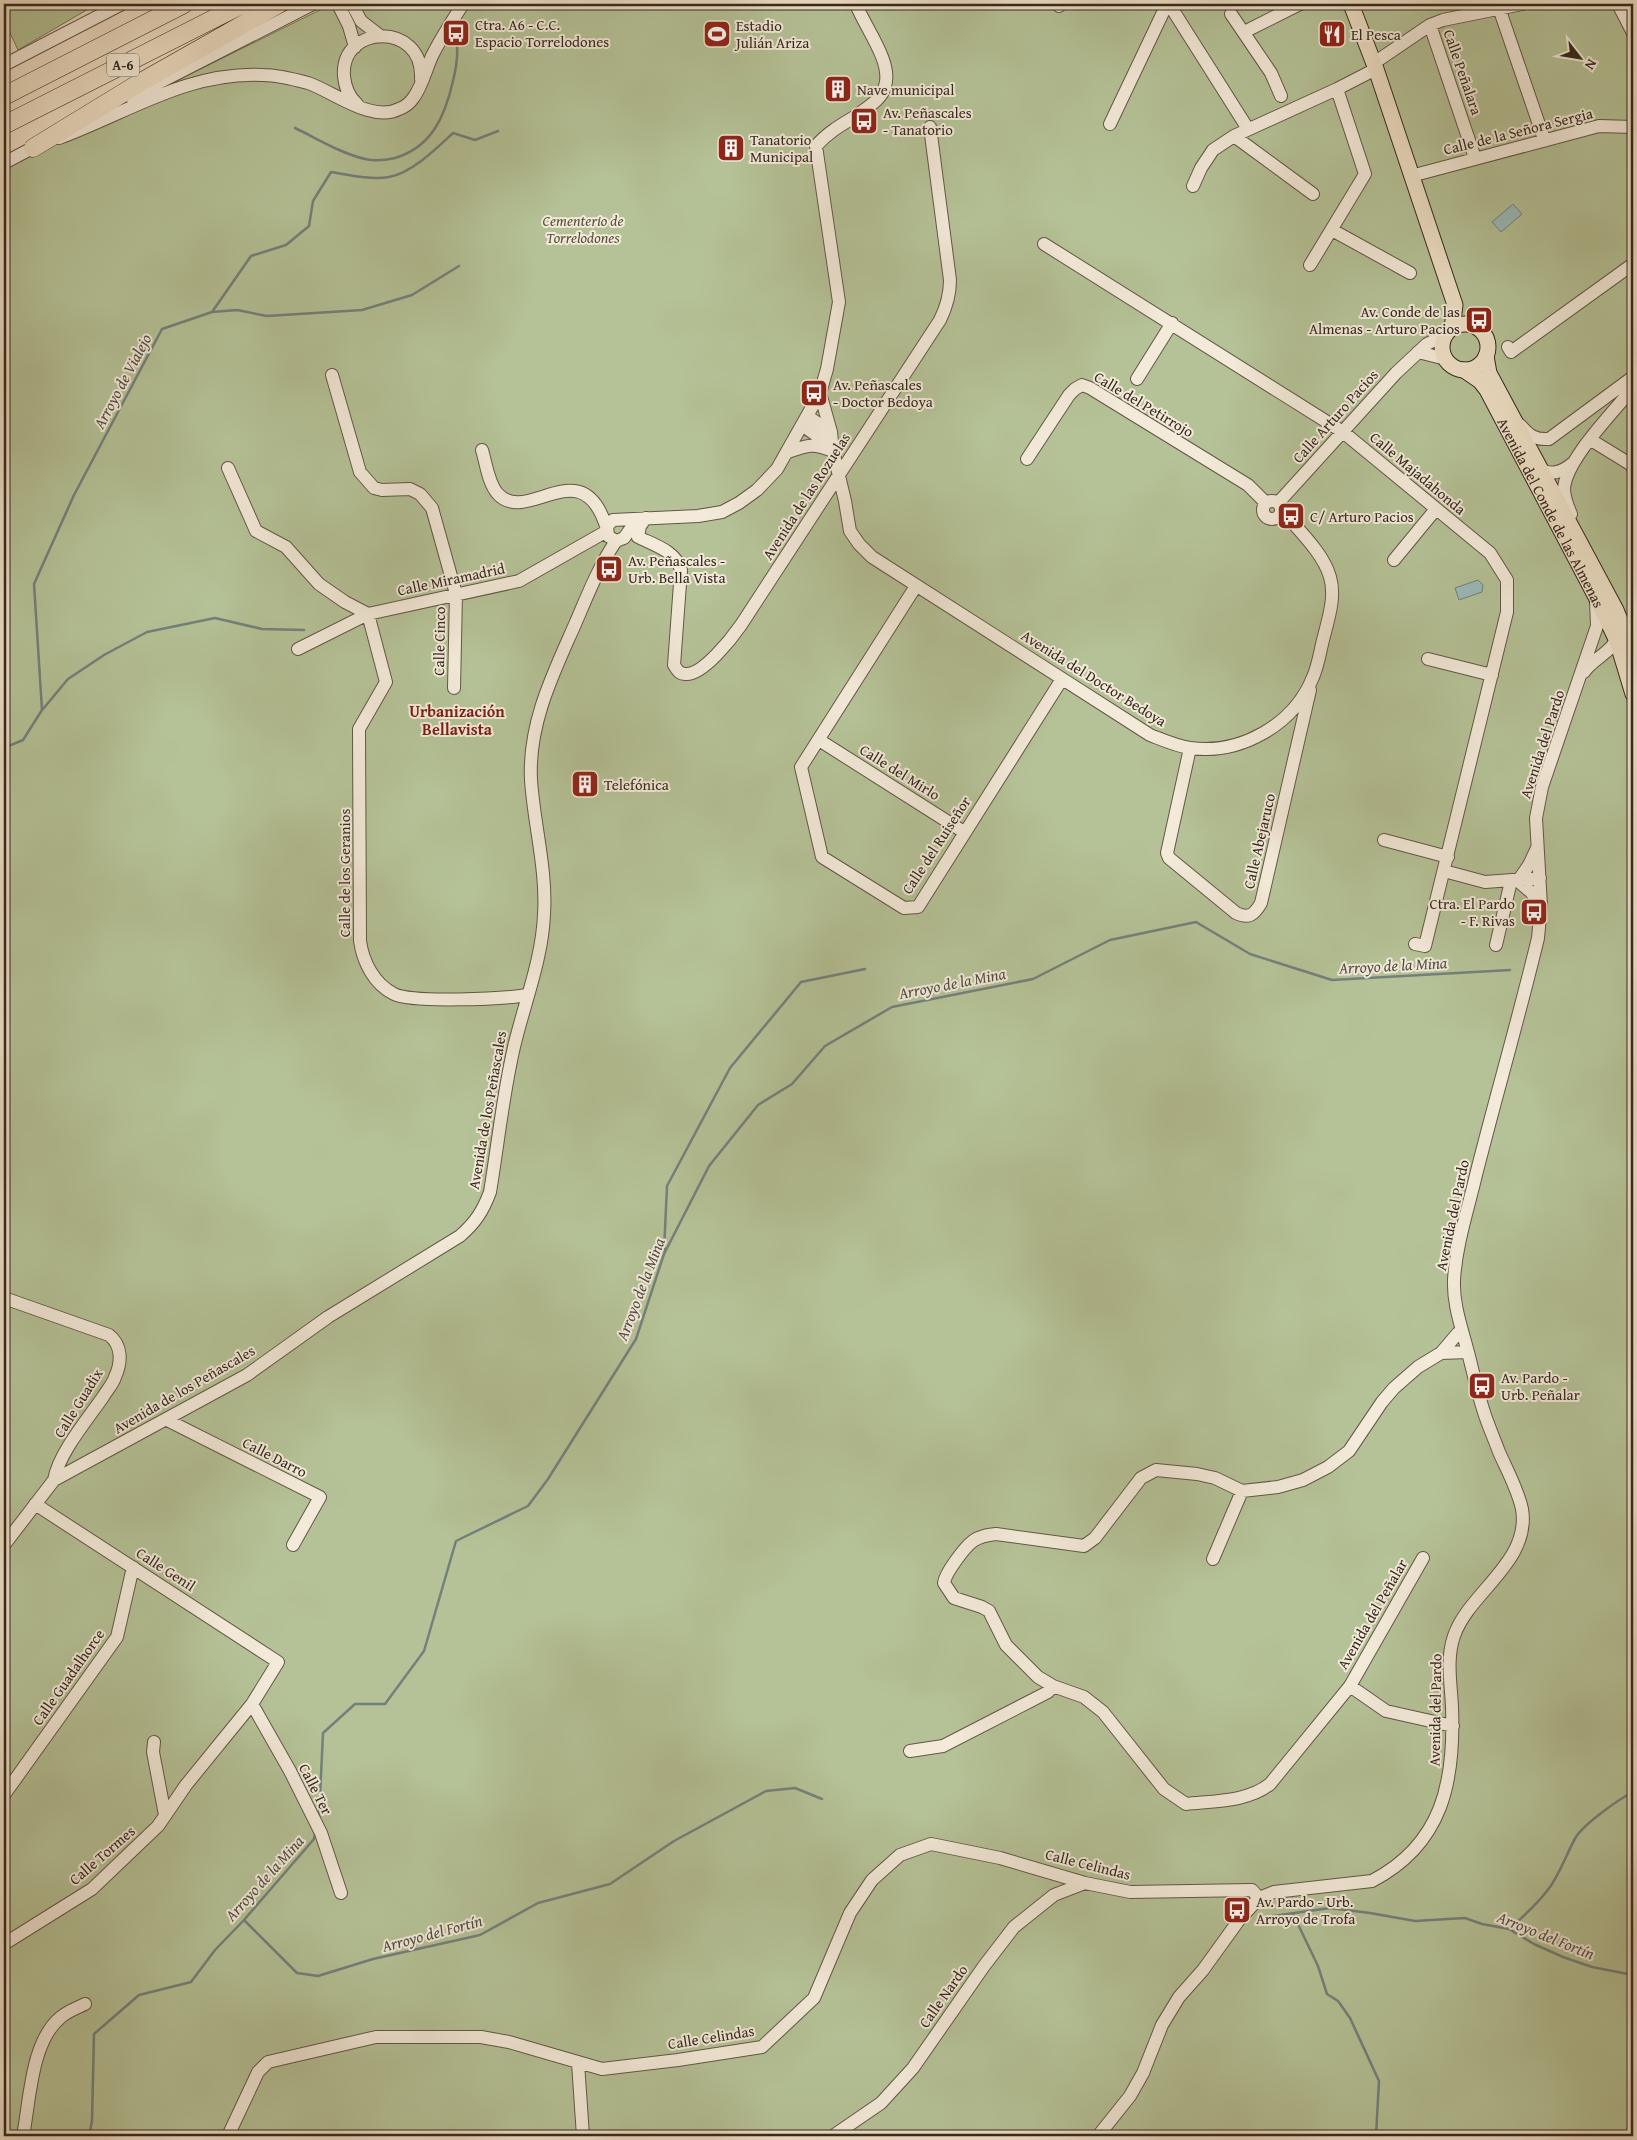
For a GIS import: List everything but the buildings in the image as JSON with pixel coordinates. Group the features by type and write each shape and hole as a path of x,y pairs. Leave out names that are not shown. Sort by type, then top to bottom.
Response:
{"highway":[{"name":"A-6","path":"4,96 184,4"},
{"name":"A-6","path":"4,125 243,4"},
{"path":"33,148 141,82 278,4"}],"main road":[{"path":"1350,4 1375,66 1455,305 1473,325 1485,334 1488,349 1486,356 1477,366 1464,370"},
{"path":"1455,305 1449,331 1442,346 1446,359 1454,367 1464,370 1480,381 1495,405"},
{"path":"1449,331 1458,325 1473,325"},
{"name":"Avenida del Conde de las Almenas","path":"1486,356 1489,372 1616,610 1630,658 1633,694"},
{"name":"Avenida del Conde de las Almenas","path":"1495,405 1596,597 1610,649 1630,658"}],"street":[{"path":"4,64 112,7 122,4"},
{"path":"4,163 313,4"},
{"path":"338,4 350,26 355,47"},
{"path":"352,4 361,21 379,36"},
{"path":"33,148 93,126 145,100 180,86 234,74 286,78 309,84 379,113 398,110 413,99 433,53 463,4"},
{"path":"619,531 642,519 698,516 722,512 739,503 757,490 770,477 788,452 820,393 840,302 816,146 823,137 877,100 885,87 887,73 882,57 856,4"},
{"path":"1110,124 1168,4"},
{"path":"1168,4 1248,129"},
{"path":"1244,32 1300,4"},
{"path":"1193,186 1201,168 1213,150 1248,129 1337,89 1375,66 1430,25 1443,20 1522,4"},
{"path":"1618,4 1633,33"},
{"path":"1499,8 1544,139"},
{"path":"1231,14 1270,73 1281,96"},
{"name":"Calle Peñalara","path":"1430,25 1475,158"},
{"path":"361,106 353,100 345,83 345,64 355,47 362,41 379,36 399,39 415,52 422,71 421,81"},
{"path":"1310,265 1365,174 1337,89"},
{"name":"Calle de la Señora Sergia","path":"1411,176 1544,139 1600,126 1633,127"},
{"name":"Avenida de las Rozuelas","path":"619,531 672,555 678,560 681,570 674,665 678,672 691,673 716,655 729,641 940,320 949,298 950,280 930,127"},
{"path":"1234,136 1313,194"},
{"path":"1332,230 1410,273"},
{"name":"Calle Majadahonda","path":"1044,244 1343,432 1490,554 1507,580 1507,612 1448,857 1425,946 1415,944"},
{"path":"1508,347 1511,352 1633,264"},
{"path":"1137,379 1172,323"},
{"name":"Calle Arturo Pacios","path":"1275,505 1396,373 1426,344 1449,331"},
{"path":"1418,352 1446,359"},
{"name":"Calle Cinco","path":"332,375 360,472 374,488 382,490 410,489 426,499 432,508 456,594 454,688"},
{"path":"1516,421 1531,437 1540,440 1549,439 1633,377"},
{"name":"Calle del Petirrojo","path":"1028,459 1069,395 1082,385 1090,388 1248,486 1275,505"},
{"path":"1541,470 1552,473 1562,472 1573,463 1626,396 1633,391"},
{"name":"Avenida del Doctor Bedoya","path":"820,393 831,432 833,451 850,531 859,544 872,557 1150,735 1173,744 1190,748 1213,749 1232,746 1254,738 1280,722 1299,702 1313,677 1333,596 1330,577 1320,556 1300,533 1275,505 1262,512 1270,520 1300,533"},
{"name":"Avenida del Conde de las Almenas","path":"1495,405 1513,432 1530,464 1541,470"},
{"path":"1583,413 1595,435 1633,468"},
{"path":"804,421 831,432"},
{"path":"804,421 833,451"},
{"path":"788,452 806,445 818,445 833,451"},
{"path":"482,450 493,488 506,500 516,503 526,502 557,492 577,492 595,503 619,531"},
{"path":"1573,463 1564,487 1565,500 1617,627 1610,649 1590,663 1579,681"},
{"path":"228,468 256,531 286,547 318,584 345,602 368,614"},
{"path":"1394,560 1436,509"},
{"path":"619,531 640,526 642,519"},
{"name":"Calle Miramadrid","path":"298,649 368,614 520,581 619,531"},
{"name":"Avenida de los Peñascales","path":"4,1545 54,1480 247,1375 328,1317 460,1236 474,1224 483,1210 490,1192 513,1049 542,936 544,889 531,778 537,724 548,684 603,561 619,531"},
{"name":"Calle del Ruiseñor","path":"916,586 801,767 822,857 904,908 918,907 1062,679"},
{"path":"1596,597 1598,642 1601,647 1610,649"},
{"name":"Calle de los Geranios","path":"368,614 386,682 359,729 360,941 365,961 368,968 384,987 394,994 407,998 456,999 527,995"},
{"path":"1579,681 1597,626"},
{"path":"1428,660 1492,675"},
{"name":"Calle Abejaruco","path":"1190,748 1167,853 1170,858 1236,912 1243,916 1250,916 1261,903 1313,677"},
{"name":"Avenida del Pardo","path":"1259,1898 1274,1892 1372,1880 1396,1866 1421,1840 1431,1826 1446,1793 1453,1750 1450,1657 1454,1635 1467,1614 1507,1564 1516,1546 1521,1528 1522,1509 1483,1409 1455,1304 1454,1279 1461,1239 1538,938 1541,906 1536,818 1542,787 1579,681"},
{"path":"1280,722 1291,726 1300,737"},
{"name":"Calle del Mirlo","path":"819,740 964,832"},
{"path":"1384,840 1448,857"},
{"name":"Avenida del Pardo","path":"1496,945 1515,881 1529,865 1537,848"},
{"path":"1444,871 1486,882 1540,878"},
{"path":"1515,881 1531,892 1541,906"},
{"name":"Calle Guadix","path":"5,1300 109,1335 117,1341 120,1350 116,1377 64,1456 56,1471 54,1480"},
{"path":"1213,1559 1242,1491 1278,1487 1303,1480 1328,1467 1349,1451 1382,1402 1394,1388 1418,1367 1441,1354 1458,1333 1462,1331"},
{"path":"1441,1354 1468,1352"},
{"name":"Calle Darro","path":"167,1420 320,1497 293,1545"},
{"name":"Avenida del Peñalar","path":"1242,1491 1215,1478 1198,1474 1156,1470 1142,1478 1095,1538 1084,1546 996,1534 982,1536 972,1542 946,1576 944,1583 954,1598 989,1611 1008,1648 1034,1674 1053,1686 1084,1697 1103,1712 1164,1789 1186,1804 1237,1798 1260,1792 1270,1784 1350,1686 1423,1558"},
{"name":"Calle Genil","path":"35,1504 278,1662"},
{"name":"Calle Guadalhorce","path":"4,1795 117,1637 133,1567"},
{"name":"Calle Tormes","path":"4,1944 92,1889 158,1826 186,1785 252,1704 278,1662"},
{"path":"910,1752 943,1746 1048,1692 1053,1686"},
{"name":"Avenida del Peñalar","path":"1350,1686 1386,1710 1453,1726"},
{"name":"Calle Ter","path":"252,1704 290,1771 321,1833 341,1893"},
{"path":"154,1742 153,1752 165,1815"},
{"name":"Calle Celindas","path":"228,2136 258,2072 268,2062 376,2037 481,2037 509,2042 602,2069 678,2060 762,2046 814,1998 850,1913 872,1880 900,1855 931,1844 1000,1858 1086,1883 1130,1892 1252,1890 1259,1898"},
{"name":"Calle Nardo","path":"833,2136 881,2103 913,2068 984,1966 1014,1927 1054,1895 1086,1883"},
{"path":"1098,2136 1130,2096 1143,2073 1162,2025 1179,1998 1203,1970 1239,1920 1259,1898"},
{"path":"23,2136 37,2057 43,2042 61,2016 85,2004"},
{"path":"578,2063 583,2136"}],"green space":[{"path":"4,4 97,4 18,50 4,20"},
{"name":"Cementerio de Torrelodones","path":"332,4 1633,4 1633,2136 4,2136 4,166"}],"water":[{"path":"1513,204 1522,214 1501,232 1492,222"},
{"path":"1478,580 1483,585 1482,592 1459,600 1455,588"}],"waterway":[{"path":"295,128 338,149 365,159 388,159 408,153 428,138 441,118 454,77 457,47"},
{"name":"Arroyo de Vialejo","path":"4,748 23,740 42,710 34,584 74,495 162,329 212,312 251,256 286,245 309,226 313,201 331,172 367,178 398,175 415,165 453,133 475,140 498,131"},
{"path":"212,312 237,310 267,316 362,310 412,295 459,266"},
{"path":"43,709 68,679 104,655 147,632 215,618 262,629 304,630"},
{"name":"Arroyo de la Mina","path":"319,1818 323,1733 355,1704 385,1704 424,1651 456,1541 528,1506 548,1479 636,1339 664,1254 709,1166 758,1105 792,1084 825,1046 892,1007 1033,979 1110,940 1196,922 1250,954 1332,980 1510,970"},
{"path":"664,1251 667,1186 730,1068 801,982 865,969"},
{"name":"Arroyo del Fortín","path":"244,1920 297,1973 318,1976 373,1959 480,1935 538,1903 610,1884 674,1841 766,1791 795,1788 822,1799"},
{"path":"1509,1929 1534,1906 1552,1885 1572,1844 1586,1825 1633,1792"},
{"name":"Arroyo de la Mina","path":"89,2136 92,2121 94,2034 139,1995 191,1982 215,1950 244,1920 314,1839 315,1833"},
{"name":"Arroyo del Fortín","path":"1273,1916 1330,1908 1415,1921 1465,1918 1482,1924 1509,1929 1534,1944 1592,1967 1633,1975"},
{"path":"1293,1914 1318,1966 1327,1994 1338,2001 1350,2018 1379,2081 1376,2136"}],"place":[{"name":"Ctra. A6 - C.C. Espacio Torrelodones","path":"456,33"},
{"name":"Estadio Julián Ariza","path":"717,34"},
{"name":"El Pesca","path":"1332,34"},
{"name":"Nave municipal","path":"838,89"},
{"name":"Av. Peñascales - Tanatorio","path":"864,121"},
{"name":"Tanatorio Municipal","path":"731,148"},
{"name":"Av. Conde de las Almenas - Arturo Pacios","path":"1479,320"},
{"name":"Av. Peñascales - Doctor Bedoya","path":"814,393"},
{"name":"C/ Arturo Pacios","path":"1291,516"},
{"name":"Av. Peñascales - Urb. Bella Vista","path":"609,569"},
{"name":"Telefónica","path":"585,784"},
{"name":"Ctra. El Pardo - F. Rivas","path":"1534,912"},
{"name":"Av. Pardo - Urb. Peñalar","path":"1482,1386"},
{"name":"Av. Pardo - Urb. Arroyo de Trofa","path":"1237,1910"}],"district":[{"name":"Urbanización Bellavista","path":"457,720"}]}
